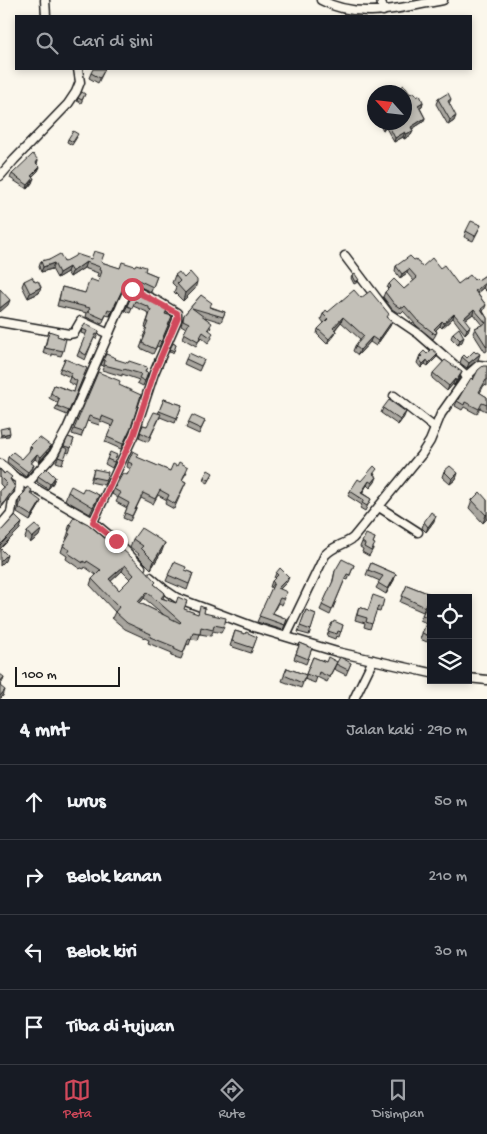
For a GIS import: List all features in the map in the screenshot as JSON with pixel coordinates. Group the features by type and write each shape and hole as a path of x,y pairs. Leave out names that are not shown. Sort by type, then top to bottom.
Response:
{"street":[{"path":"45,0 46,15"},
{"path":"321,0 348,10 383,11 443,0"},
{"path":"381,0 383,11"},
{"path":"0,176 68,104 80,82 78,70"},
{"path":"345,256 388,313 419,334 468,377"},
{"path":"0,526 11,513 14,500 24,482 53,455 68,429 126,292 132,289 152,298 178,315 154,373 134,434 93,522"},
{"path":"0,322 69,334 76,331 81,321 109,334"},
{"path":"286,636 325,554 353,538 422,455 441,414 468,377 479,365 487,366"},
{"path":"394,396 435,428"},
{"path":"0,464 24,482 93,522 110,536 159,585 171,594 218,614 286,636 372,660 427,672"},
{"path":"379,507 418,532"},
{"path":"354,699 372,660"},
{"path":"472,678 487,680"}],"building":[{"path":"92,70 104,70 100,78 91,73"},
{"path":"82,92 85,94 82,100 78,98"},
{"path":"414,92 417,97 420,95 423,102 418,105 425,118 412,126 412,93"},
{"path":"448,93 451,99 448,101 456,116 450,120 438,99"},
{"path":"412,129 413,131 406,134 405,132 395,138 391,130"},
{"path":"73,131 78,134 73,142 68,139"},
{"path":"33,154 38,160 36,163 40,167 31,176 34,178 28,185 12,174"},
{"path":"471,221 481,225 475,236 466,231"},
{"path":"94,251 104,254 101,262 120,268 122,262 146,267 145,271 157,276 153,287 134,278 126,282 112,311 108,309 104,319 88,312 90,308 59,300 62,287 85,293 90,279 98,282 102,271 99,270 100,267 86,262 72,272 69,267 59,273 54,263 43,267 41,261 49,260 60,254 64,262 76,254 91,259"},
{"path":"410,256 414,260 416,259 422,267 432,258 440,268 444,265 458,284 470,275 474,280 476,278 478,280 487,274 487,285 485,283 475,291 486,305 481,309 487,318 487,347 475,328 486,323 474,309 464,318 470,326 467,329 454,314 444,323 442,321 434,329 437,332 435,334 418,321 405,306 400,308 394,304 385,292 391,286 389,284 394,279 404,289 417,278 409,269 402,274 396,266"},
{"path":"179,272 184,278 190,272 197,280 185,293 177,284 180,281 175,275"},
{"path":"355,274 359,280 355,282 352,276"},
{"path":"32,277 35,282 38,281 41,287 30,293 24,281"},
{"path":"0,289 10,300 0,308"},
{"path":"134,290 168,308 165,314 172,316 161,342 159,340 155,349 142,343 151,310 149,307 135,301 132,308 127,306"},
{"path":"354,290 361,298 370,291 389,314 387,317 392,321 378,341 372,337 360,350 355,346 364,336 343,317 333,328 336,331 329,339 318,329 328,319 323,314 326,310 328,312"},
{"path":"201,295 212,303 209,307 225,312 223,317 192,308 212,323 208,329 213,333 210,337 203,332 198,341 184,333 189,323 183,320 184,315"},
{"path":"85,324 99,331 86,355 79,351 87,331 82,329"},
{"path":"459,328 464,337 460,340 453,333"},
{"path":"49,331 66,339 63,351 45,348"},
{"path":"173,343 176,345 174,351 170,349"},
{"path":"432,349 438,354 429,363 427,360 423,364 419,359 422,356 420,355 424,351 427,354"},
{"path":"474,351 480,354 469,363 462,357 464,355 467,358"},
{"path":"189,353 204,360 201,366 186,359"},
{"path":"106,354 115,359 147,367 145,372 148,373 145,381 139,378 141,374 104,365 105,361 103,360"},
{"path":"65,359 87,368 69,411 57,406 59,399 51,393 54,385 74,392 77,381 70,377 72,373 61,368"},
{"path":"445,360 462,372 456,381 455,379 449,386 433,373"},
{"path":"483,366 487,366 487,380 479,392 487,397 487,405 482,403 479,409 465,402 464,405 457,401 471,378 473,380 478,370"},
{"path":"98,372 120,381 119,385 141,395 131,427 123,444 107,437 114,421 102,416 101,420 89,416 83,432 74,429"},
{"path":"164,399 182,405 177,418 159,411"},
{"path":"389,400 406,412 400,420 383,408"},
{"path":"154,412 161,414 150,437 140,432 143,425 147,426"},
{"path":"192,415 205,421 201,429 188,423"},
{"path":"9,427 10,433 1,435 0,429"},
{"path":"39,437 51,446 41,457 37,454 30,462 34,465 28,472 8,457 13,452 22,459 32,448 30,446"},
{"path":"68,437 74,439 71,448 64,446"},
{"path":"63,447 68,449 64,459 58,457"},
{"path":"133,451 139,454 137,457 170,471 173,464 177,466 179,462 188,467 182,480 186,482 175,504 167,499 169,495 160,490 155,499 143,493 132,516 125,513 129,503 118,497 121,493 114,489 123,473 127,475 133,464 128,462"},
{"path":"110,452 117,455 114,462 107,459"},
{"path":"374,466 377,469 373,474 377,477 372,483 369,481 361,493 371,499 367,506 362,503 364,500 350,491 358,479 361,481"},
{"path":"450,466 458,473 452,479 444,471"},
{"path":"46,468 55,477 50,484 38,476"},
{"path":"0,469 4,474 6,472 12,477 10,479 15,487 3,504 0,501 0,490 7,484 0,477"},
{"path":"94,469 108,472 106,480 92,477"},
{"path":"208,470 213,473 209,480 204,477"},
{"path":"71,486 82,492 84,488 99,495 93,507 68,492"},
{"path":"27,487 32,490 30,493 41,501 32,516 19,508 20,497"},
{"path":"480,492 487,500 486,515 472,500"},
{"path":"431,512 436,516 428,527 424,522"},
{"path":"15,516 22,523 0,545 0,532"},
{"path":"74,517 88,524 121,552 123,550 140,565 156,582 154,584 165,593 161,598 176,603 178,597 187,601 184,609 198,614 200,606 205,608 204,613 226,618 224,627 214,625 213,630 201,627 200,634 193,633 191,639 189,638 183,653 174,649 175,647 150,637 151,634 127,623 115,612 119,607 92,579 101,570 87,561 86,563 83,561 83,563 68,553 70,550 63,546 70,534 68,533 72,525 70,524","holes":["125,565 134,575 119,590 109,579","147,592 181,622 138,602"]},
{"path":"35,525 41,530 32,538 27,532"},
{"path":"141,528 165,543 154,561 141,548 143,546 133,539"},
{"path":"366,534 375,538 373,543 375,544 371,551 364,547 365,544 362,542"},
{"path":"0,548 7,555 0,562"},
{"path":"342,559 354,565 350,575 347,574 332,610 322,605 333,581 335,571"},
{"path":"174,562 186,567 185,570 193,573 189,584 168,575"},
{"path":"371,563 396,574 388,589 378,583 383,576 368,570"},
{"path":"280,568 289,577 278,588 287,592 283,599 280,598 272,613 287,619 285,625 259,616 274,583 272,581 278,575 276,573"},
{"path":"407,585 430,594 427,594 425,607 402,596"},
{"path":"373,595 384,599 382,607 378,606 372,624 366,622 367,618 357,615 359,607 368,610"},
{"path":"427,606 427,617 422,615"},
{"path":"306,610 316,614 311,630 300,626"},
{"path":"334,621 343,625 341,632 338,631 337,634 328,631"},
{"path":"427,622 427,635 422,633"},
{"path":"235,631 245,634 246,632 257,637 253,648 232,641"},
{"path":"300,643 312,648 308,659 296,654"},
{"path":"313,657 326,662 328,657 337,662 329,677 319,672 317,678 306,674"},
{"path":"340,657 351,663 348,670 336,664"},
{"path":"287,668 306,675 302,683 284,675"},
{"path":"0,674 4,677 0,682"},
{"path":"0,686 5,690 0,696"}],"route":[{"path":"116,541 93,522 134,434 154,373 178,317 177,313 132,289"}]}
